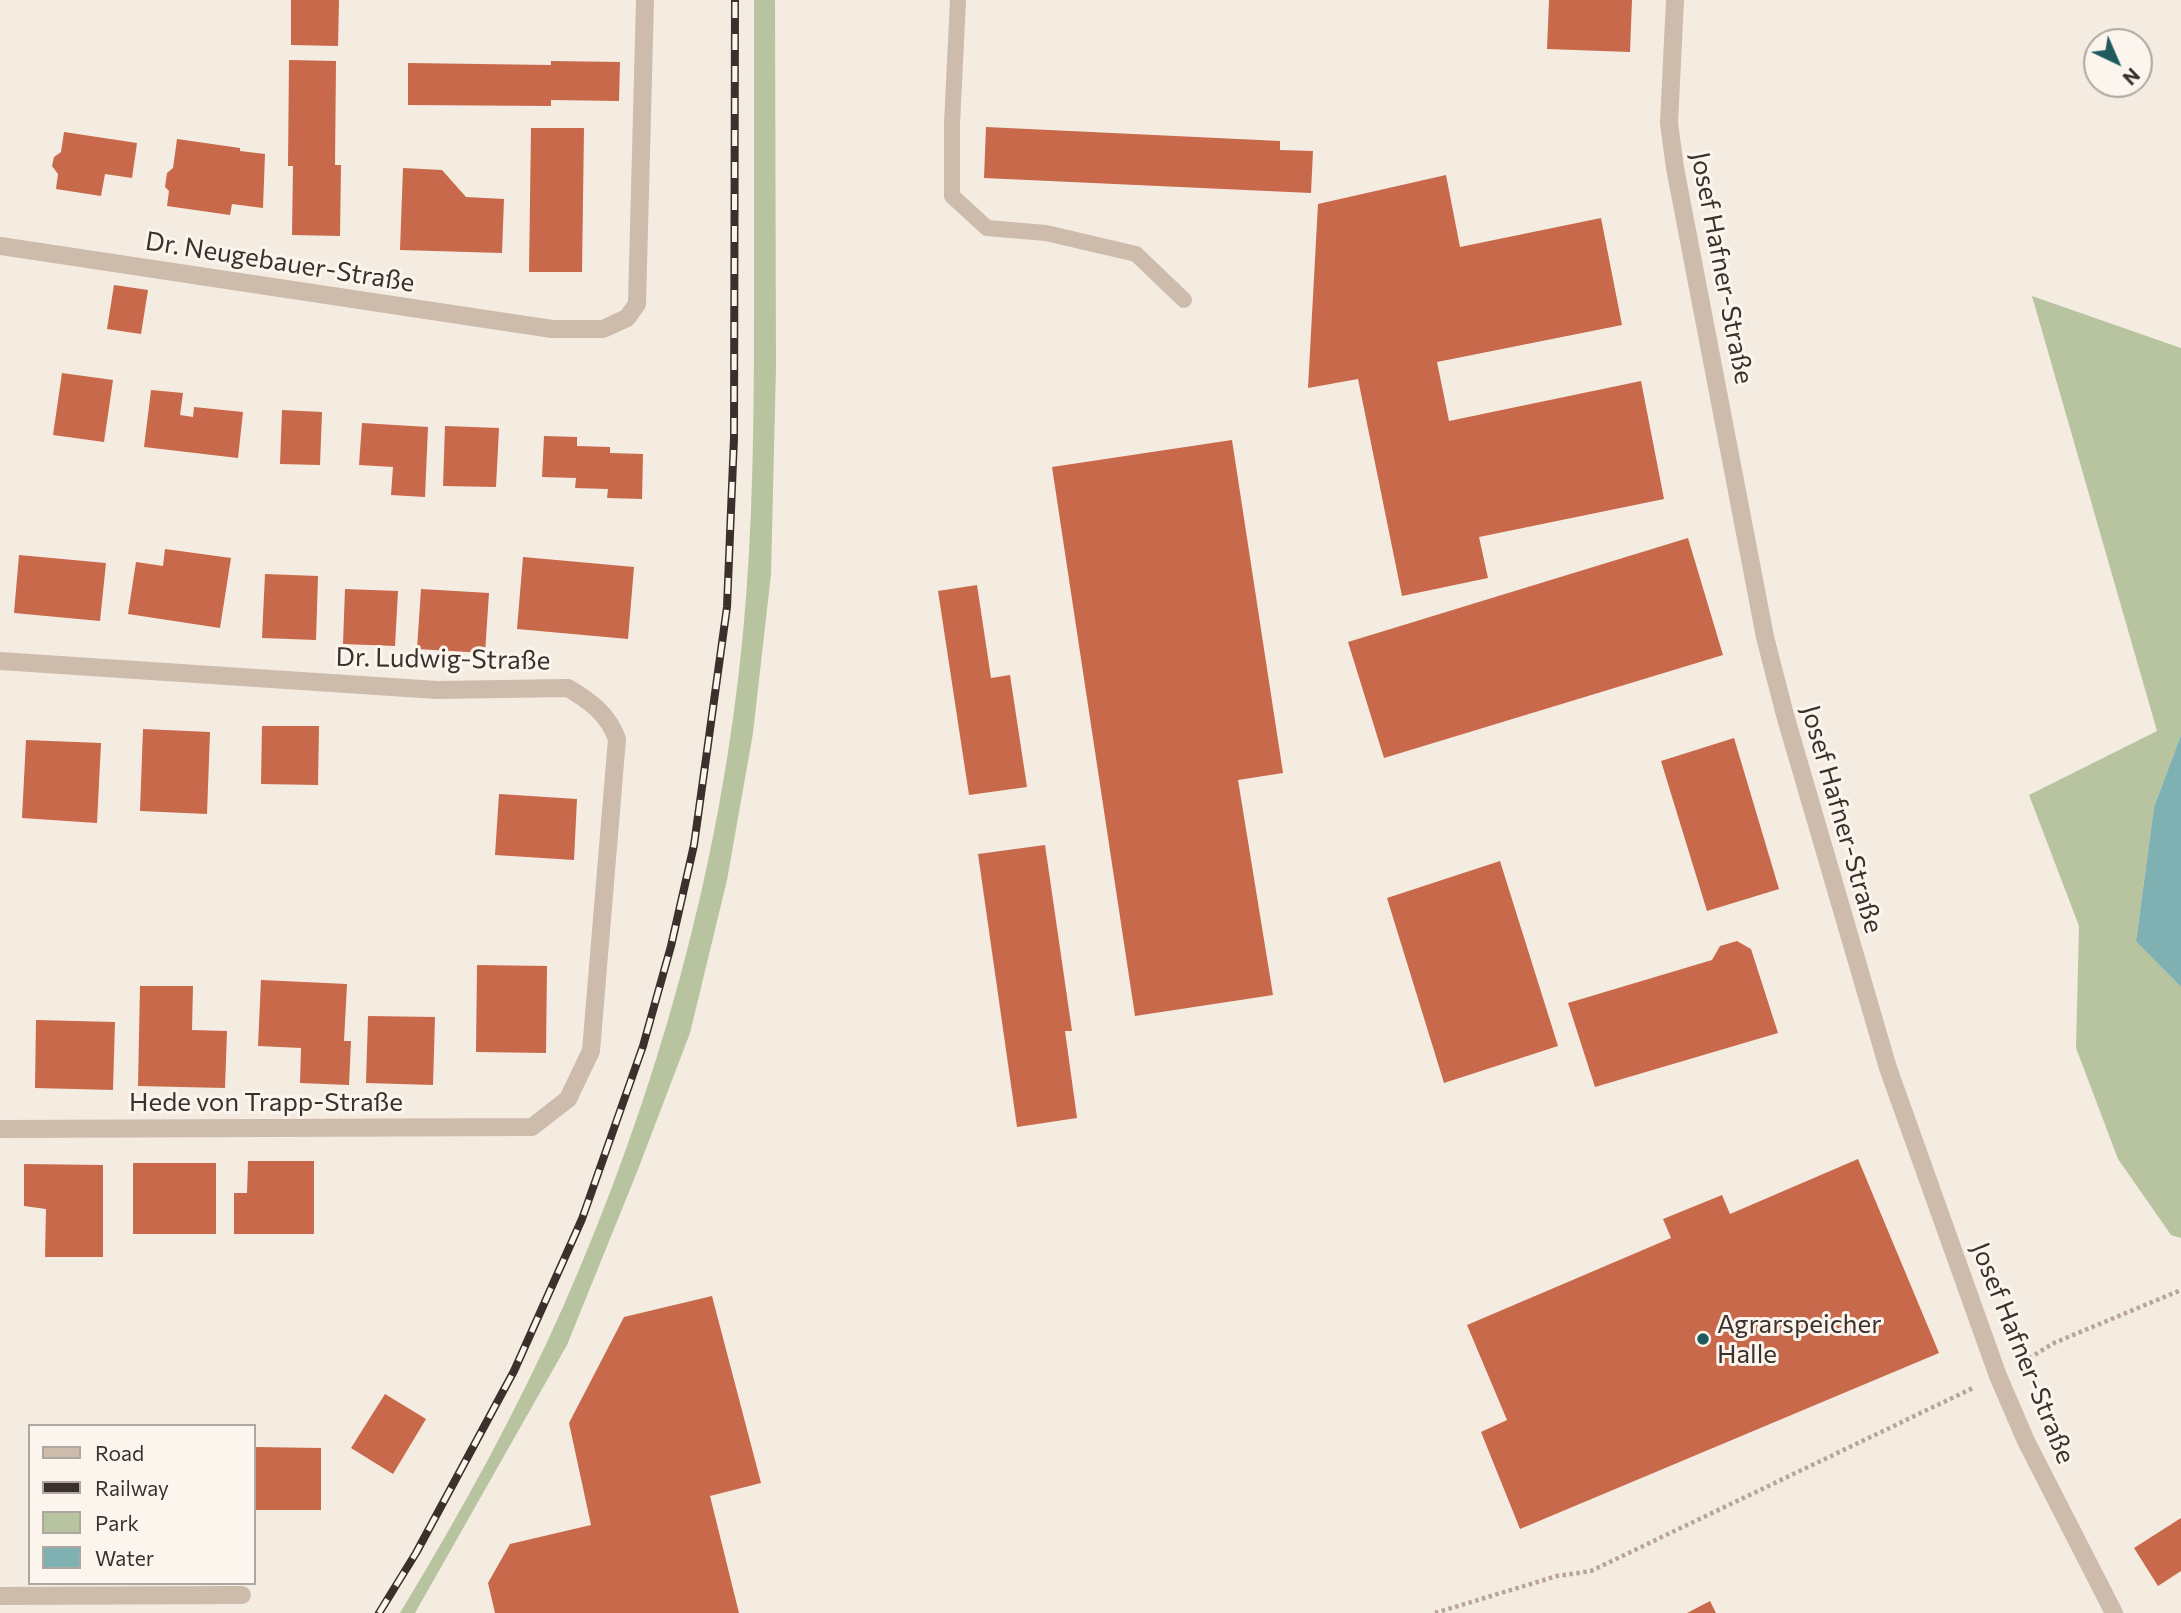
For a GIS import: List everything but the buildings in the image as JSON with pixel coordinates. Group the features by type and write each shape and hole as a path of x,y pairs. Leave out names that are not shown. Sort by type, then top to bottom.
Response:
{"street":[{"name":"Dr. Neugebauer-Straße","path":"0,246 552,329 603,329 627,318 636,304 645,0"},
{"name":"Josef Hafner-Straße","path":"1675,0 1669,123 1675,168 1765,636 1785,715 1888,1068 1998,1376 2026,1441 2113,1613"},
{"name":"Dr. Ludwig-Straße","path":"0,661 437,690 568,688 603,713 617,739 591,1051 568,1099 532,1127"},
{"name":"Hede von Trapp-Straße","path":"0,1129 532,1127"},
{"path":"0,1596 243,1595"}],"lane":[{"path":"958,0 952,124 952,197 987,228 1046,233 1136,254 1184,300"}],"path":[{"path":"1435,1613 1557,1576 1591,1571 1998,1376 2054,1343 2181,1290"}],"green space":[{"path":"754,0 775,0 776,367 771,574 753,733 727,880 690,1033 567,1345 415,1613 400,1613 466,1501 507,1424 545,1347 597,1226 628,1145 655,1062 680,978 701,892 719,807 733,720 749,553 754,393"},
{"path":"2032,296 2181,348 2181,735 2154,807 2136,940 2181,987 2181,1238 2171,1235 2118,1159 2076,1048 2079,926 2029,795 2157,731"}],"water":[{"path":"2181,735 2181,987 2136,941 2154,807"}],"railway":[{"path":"379,1613 416,1553 514,1371 582,1219 643,1046 671,946 694,845 727,607 734,438 735,0"}],"place":[{"name":"Agrarspeicher Halle","path":"1703,1339"}]}
